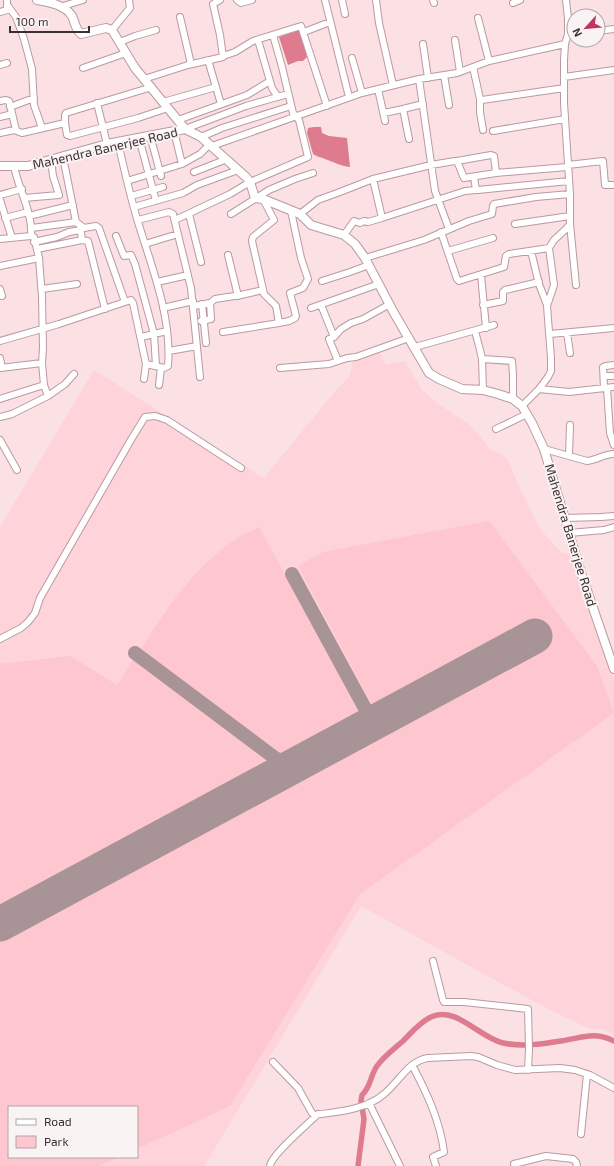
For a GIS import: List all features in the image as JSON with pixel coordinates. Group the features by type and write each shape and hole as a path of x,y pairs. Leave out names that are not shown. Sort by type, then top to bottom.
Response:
{"street":[{"path":"37,0 49,1 60,7 72,17 78,31 81,34 106,28 112,30 130,8 129,0"},
{"path":"60,7 83,0"},
{"path":"220,0 213,4 223,56"},
{"path":"237,0 241,4 252,0"},
{"path":"325,0 349,98"},
{"path":"342,0 345,14"},
{"path":"376,0 391,86"},
{"path":"513,3 520,0"},
{"path":"0,12 7,10 7,3"},
{"path":"7,3 16,17 24,39 32,69 34,106 42,128"},
{"path":"180,17 191,64"},
{"path":"478,18 489,61"},
{"path":"304,32 330,22"},
{"path":"144,78 233,53 248,44 300,26 304,32 327,106"},
{"name":"Mahendra Banerjee Road","path":"112,30 135,68 185,129 201,137 227,159 250,182 259,199"},
{"path":"120,42 156,30"},
{"path":"175,220 230,194 250,182 308,157 299,120 295,117 291,106 273,35"},
{"path":"258,40 270,81 278,97"},
{"path":"455,40 460,72"},
{"path":"423,44 423,104 431,165 437,200 450,229"},
{"path":"127,181 148,174 160,174 182,164 211,146 362,93 460,72 489,61 565,44 565,119 570,194 570,224 576,285"},
{"path":"83,68 126,53"},
{"path":"352,58 362,93"},
{"path":"208,60 222,104"},
{"path":"0,66 8,63"},
{"path":"473,67 480,99 479,109 483,130"},
{"path":"564,77 614,70"},
{"path":"444,75 449,105"},
{"path":"178,120 249,94 270,81"},
{"path":"152,87 66,113 65,123 68,136 145,116 166,105 216,87"},
{"path":"480,99 482,100 564,88"},
{"path":"378,89 385,121"},
{"path":"185,129 246,106 288,94"},
{"path":"10,107 34,98"},
{"path":"0,101 8,100 16,130"},
{"path":"97,103 107,144"},
{"path":"384,113 423,104"},
{"path":"201,137 222,128 291,106"},
{"path":"403,108 409,139"},
{"path":"0,117 12,114"},
{"path":"493,131 565,119"},
{"path":"0,133 16,130 22,133 65,123"},
{"name":"Mahendra Banerjee Road","path":"0,166 28,166 107,144 185,129"},
{"path":"174,131 182,164"},
{"path":"150,136 160,174"},
{"path":"139,138 156,201"},
{"path":"118,142 134,207 157,282 167,331 169,351 168,366 166,368 146,364"},
{"path":"300,214 318,200 373,179 431,165 491,155 494,156 496,173"},
{"path":"63,157 72,205 82,240"},
{"path":"194,172 227,159"},
{"path":"24,198 59,196 53,176 51,160"},
{"path":"457,161 463,178 603,161 605,185 614,185"},
{"path":"395,165 397,173"},
{"path":"14,166 22,189 32,228 31,236 34,237 34,242 37,249 42,289 42,363 44,385 48,396"},
{"path":"134,207 183,193 197,185 238,170"},
{"path":"231,214 279,186 313,173"},
{"path":"474,177 476,190"},
{"path":"373,179 382,218"},
{"path":"344,235 354,221 360,223 364,221 368,222 465,191 569,181"},
{"path":"131,196 163,187"},
{"path":"0,195 22,189"},
{"path":"322,282 350,272 367,261 492,214 494,204 536,197 570,194"},
{"path":"259,199 300,214 311,225 344,235 355,244 367,261 429,373 462,389 483,390 513,399 521,405 539,389 548,377 552,363 547,306 531,251"},
{"path":"259,199 274,220 253,237 252,241 263,290 267,298 276,306 279,323"},
{"path":"0,200 12,238"},
{"path":"6,218 72,205"},
{"path":"223,332 279,323 295,318 296,316 290,293 303,288 308,279 301,258 290,211"},
{"path":"138,220 169,212 173,214 188,275 193,303 200,377"},
{"path":"189,214 201,262"},
{"path":"515,224 570,216"},
{"path":"547,306 554,285 549,248 554,240 566,230 570,224"},
{"path":"34,242 57,237 79,226"},
{"path":"32,228 79,226 84,228 96,226 99,228 125,302"},
{"path":"441,232 458,280 481,275 504,267 507,255 549,248"},
{"path":"145,244 178,234"},
{"path":"0,239 31,236"},
{"path":"116,236 124,256"},
{"path":"448,251 493,238"},
{"path":"37,249 87,240 105,309"},
{"path":"111,260 129,254 132,256 154,334 159,367 159,385"},
{"path":"228,254 238,296"},
{"path":"0,266 38,258"},
{"path":"157,282 188,275"},
{"path":"481,275 486,328"},
{"path":"483,305 503,301 503,292 505,290 539,282"},
{"path":"42,289 77,284"},
{"path":"311,308 379,284"},
{"path":"0,288 2,296"},
{"path":"163,308 193,303 210,303 215,299 238,296 263,290"},
{"path":"0,341 59,324 131,300 141,337 146,364 144,379"},
{"path":"195,322 211,319 210,303"},
{"path":"202,304 206,343"},
{"path":"338,361 329,339 334,337 341,328 390,304"},
{"path":"321,305 334,337"},
{"path":"414,348 494,325"},
{"path":"550,334 614,328"},
{"path":"141,337 167,331"},
{"path":"474,331 482,359 483,390"},
{"path":"567,333 570,353"},
{"path":"280,368 329,364 347,358 356,357 409,338"},
{"path":"169,351 198,346"},
{"path":"0,358 1,368 42,363"},
{"path":"482,359 512,361 513,399"},
{"path":"614,365 604,366 604,376 609,388 610,433 614,445"},
{"path":"0,418 12,414 48,396 65,384 74,374"},
{"path":"604,376 614,376"},
{"path":"0,399 44,385"},
{"path":"539,389 569,392 609,388"},
{"name":"Mahendra Banerjee Road","path":"521,405 544,449 564,518 614,669"},
{"path":"496,429 527,414"},
{"path":"0,639 21,628 35,613 46,586 145,417 156,416 167,420 240,468"},
{"path":"570,425 570,456"},
{"path":"0,440 17,470"},
{"path":"544,449 590,461 603,455 614,454"},
{"path":"564,518 600,518 614,516"},
{"path":"569,533 604,530 614,527"},
{"path":"433,961 444,1002 466,1002 528,1009 528,1070"},
{"path":"273,1062 298,1088 312,1114 343,1112 363,1105 384,1094 412,1065 418,1061 428,1058 471,1056 515,1070 560,1068 575,1070 587,1074 614,1088"},
{"path":"412,1065 427,1093 443,1143 444,1152 433,1158 436,1166"},
{"path":"581,1134 587,1074"},
{"path":"363,1105 400,1166"},
{"path":"270,1166 270,1162 277,1153 318,1114"},
{"path":"514,1164 530,1163 546,1156 573,1159 577,1166"}],"shaded area":[{"path":"300,30 307,57 303,61 298,61 288,65 279,37"},
{"path":"321,127 322,133 329,136 347,138 350,167 340,165 313,154 307,133 308,128"},
{"path":"379,352 386,365 405,361 422,390 440,405 471,426 492,451 502,454 508,460 520,489 540,529 561,552 570,554 589,605 614,681 614,1035 602,1029 588,1028 546,1008 361,906 204,1166 0,1166 0,527 94,370 264,478 337,389 349,377 353,362"}],"green space":[{"path":"489,521 597,666 614,713 360,894 230,1106 138,1149 138,1106 8,1106 8,1158 117,1158 99,1166 0,1166 0,936 539,642 529,623 373,707 298,566 323,552"},
{"path":"259,527 362,714 284,756 141,649 171,604 204,565 235,540"},
{"path":"70,656 117,685 134,658 271,763 0,910 0,664"}],"waterway":[{"path":"358,1166 364,1119 361,1101 362,1095 365,1092 377,1066 383,1059 420,1024 431,1017 440,1014 449,1015 494,1040 510,1044 539,1044 588,1036 600,1036 614,1041"}],"taxiway":[{"path":"292,574 373,723"},
{"path":"135,653 275,758 277,761 277,775"},
{"path":"275,758 287,764 299,763"}],"runway":[{"path":"0,924 535,636"}]}
